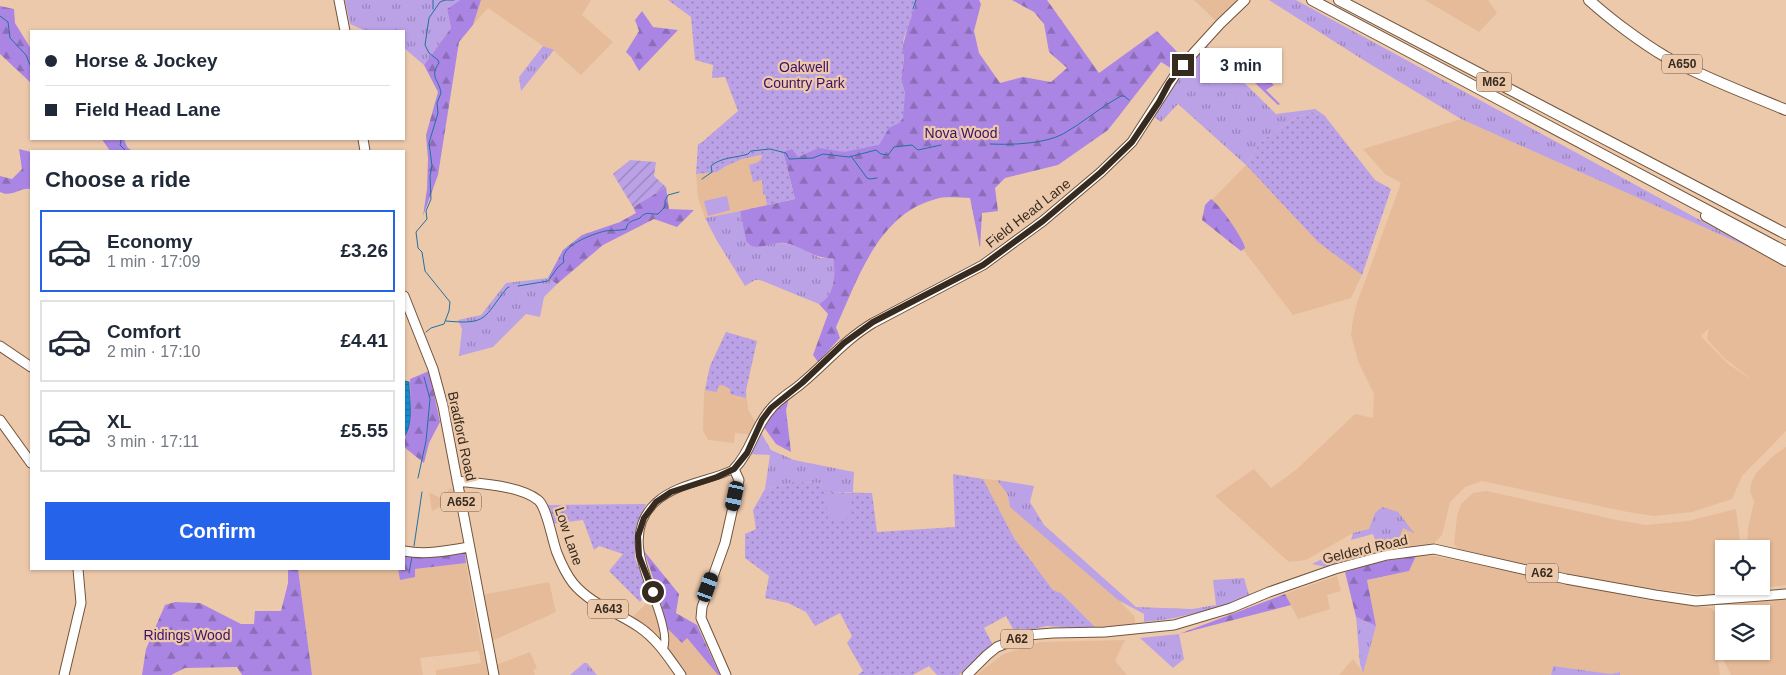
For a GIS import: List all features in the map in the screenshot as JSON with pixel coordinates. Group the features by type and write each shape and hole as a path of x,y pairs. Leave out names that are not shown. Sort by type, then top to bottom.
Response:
{"highway":[{"name":"M62","path":"1312,0 1786,252"},
{"name":"M62","path":"1339,0 1786,234"},
{"name":"A650","path":"1589,0 1666,57 1786,110"},
{"name":"M62","path":"1586,144 1630,174 1786,262"}],"main road":[{"path":"340,0 345,30"},
{"name":"Field Head Lane","path":"734,469 747,453 762,420 771,408 802,383 844,343 873,322 983,265 1043,221 1120,156 1138,134 1179,69 1245,0"},
{"name":"Bradford Road","path":"405,299 433,369 444,412 494,675"},
{"path":"0,346 30,366"},
{"path":"0,420 30,462"},
{"path":"726,675 701,618 702,607 725,542 739,480 734,469"},
{"name":"Low Lane","path":"457,481 514,490 532,496 542,503 562,566 582,592 650,635 681,675"},
{"path":"405,551 436,553 469,548"},
{"name":"Gelderd Road","path":"968,675 986,655 997,647 1028,635 1105,632 1174,625 1231,608 1269,592 1334,569 1406,552 1434,549 1566,579 1696,601 1786,594"},
{"path":"64,675 81,604 78,570"}],"street":[{"path":"663,650 665,635 662,621 639,556 638,536 644,518 656,502 671,492 717,477 734,469"}],"shaded area":[{"path":"481,0 591,0 582,15 613,42 581,75 554,51 543,46 488,8 473,25"},
{"path":"1194,0 1239,0 1218,23"},
{"path":"1425,0 1488,0 1497,13 1479,32"},
{"path":"1461,119 1755,250 1786,269 1786,431 1742,476 1732,499 1692,512 1654,516 1482,481 1465,487 1450,502 1442,535 1434,543 1395,548 1403,527 1375,513 1369,529 1353,533 1306,560 1289,562 1215,496 1254,469 1271,488 1297,469 1355,414 1373,418 1374,394 1358,361 1351,335 1357,303 1401,183 1385,174 1363,149","holes":["1709,328 1707,339 1724,358 1754,381 1728,364 1701,336"]},
{"path":"783,152 795,199 705,218 698,198 696,174 717,172 742,159"},
{"path":"1246,165 1318,242 1362,275 1351,298 1293,315 1208,204"},
{"path":"726,332 757,341 746,390 748,409 757,425 750,438 747,434 735,433 734,443 708,440 703,430 704,394 710,366"},
{"path":"1786,447 1786,585 1770,587 1770,540 1747,540 1754,502 1750,491 1751,484 1756,473 1773,456"},
{"path":"983,479 997,480 1008,495 1010,507 1113,594 1135,617 1135,626 1097,629 1061,593 1053,590 1014,538"},
{"path":"450,488 455,490 456,501 447,503 432,511 429,492 440,498"},
{"path":"1486,491 1646,525 1688,521 1736,509 1740,540 1715,540 1715,594 1706,595 1648,588 1460,551 1454,544 1457,517 1461,504 1473,493"},
{"path":"1416,556 1435,556 1647,600 1711,608 1715,612 1715,660 1718,660 1720,675 1620,675 1620,672 1611,674 1553,666 1551,675 1339,675 1353,659 1363,672 1376,626 1367,580 1409,571"},
{"path":"466,563 482,651 491,650 482,595 549,582 556,612 492,641 496,665 530,652 537,668 533,670 535,675 436,675 436,670 481,663 479,651 420,658 423,675 312,675 298,570 398,570 400,580 415,569"},
{"path":"1337,576 1341,591 1327,595 1330,609 1298,619 1285,594"},
{"path":"651,599 660,621 682,642 687,638 718,675 683,675 630,619"},
{"path":"1786,599 1786,675 1731,675 1724,660 1770,660 1770,605 1732,605"},
{"path":"1125,640 1115,661 1127,675 976,675 1004,654 1040,642"}],"green space":[{"path":"345,0 460,0 447,9 451,28 424,65 405,49 405,30 364,30 350,24"},
{"path":"460,0 481,0 473,25 459,42 438,175 423,216 427,189 428,159 426,135 438,92 424,65 451,28 447,9"},
{"name":"Oakwell Country Park","path":"668,0 915,0 915,7 902,48 904,58 901,79 905,93 903,118 899,123 889,128 879,145 844,152 819,148 798,157 792,149 783,152 795,199 767,205 765,194 763,195 762,180 753,182 749,165 759,161 762,155 742,159 717,172 696,174 698,144 738,111 725,77 712,78 713,65 695,60 691,17"},
{"name":"Nova Wood","path":"915,0 979,0 981,4 974,31 979,53 1000,83 1023,77 1051,82 1067,68 1049,52 1044,24 1034,12 1012,0 1047,0 1099,73 1157,31 1184,59 1174,70 1161,62 1108,130 1058,165 1005,178 995,188 998,211 982,213 980,248 970,198 948,197 936,199 916,207 899,219 885,233 872,251 836,327 840,338 818,362 813,355 828,314 819,304 828,296 833,284 833,258 820,257 796,246 784,243 758,247 749,245 746,241 740,211 795,199 783,152 905,94 901,79 904,58 902,49"},
{"path":"1269,0 1296,0 1755,250 1461,119"},
{"path":"0,6 14,9 15,23 30,47 30,82 0,54"},
{"path":"642,11 653,27 678,30 639,71 626,52 639,31 635,20"},
{"path":"1205,44 1276,114 1315,109 1324,115 1311,112 1295,118 1260,142 1246,165 1178,104 1161,122 1153,116 1180,72"},
{"path":"543,46 554,50 521,91 519,77"},
{"path":"1236,55 1274,85 1266,90 1280,104 1278,105 1231,60"},
{"path":"1311,112 1324,115 1375,180 1391,189 1362,275 1318,242 1246,165 1260,142 1295,118"},
{"path":"103,140 124,140 127,147 131,150 109,150"},
{"path":"19,149 30,152 30,189 23,189 8,194 0,192 0,176 12,179 22,169"},
{"path":"630,160 656,162 654,176 666,187 633,207 613,174"},
{"path":"666,187 669,209 694,210 677,227 654,219 603,245 557,284 548,278 563,250 582,235 620,222 636,213 633,207"},
{"path":"727,196 730,210 708,216 704,201"},
{"path":"1211,199 1236,230 1245,248 1241,251 1202,220 1205,205"},
{"path":"740,211 746,241 749,245 782,243 797,246 820,258 833,258 833,284 828,296 824,300 819,304 760,280 755,280 745,286 705,218"},
{"path":"548,278 557,284 544,297 540,317 526,314 493,347 459,356 462,329 458,320 481,315 506,283"},
{"path":"726,332 757,341 746,390 746,398 730,394 730,389 721,385 718,387 717,392 705,390 710,366"},
{"path":"429,371 440,422 429,443 424,463 405,448 410,418 410,379"},
{"path":"790,394 786,410 791,452 776,444 761,423"},
{"path":"760,431 771,450 794,460 854,472 853,492 822,492 821,483 794,482 765,489 770,455 750,454"},
{"path":"953,474 983,479 1014,538 1053,590 1061,593 1097,629 1047,626 1015,633 1006,616 984,628 993,645 959,675 937,675 929,666 913,675 858,675 863,671 847,643 852,636 840,613 815,626 806,612 788,603 765,598 769,576 745,558 745,534 756,529 753,510 765,489 794,482 821,483 823,492 872,493 877,532 955,527"},
{"path":"997,480 1034,486 1030,502 1044,525 1136,607 1192,609 1216,605 1213,580 1244,578 1249,595 1219,608 1169,619 1144,622 1144,614 1118,600 1010,507 1008,495"},
{"path":"826,494 851,494 852,518 828,520"},
{"path":"646,504 636,526 635,558 648,591 640,602 609,571 623,554 599,546 594,550 583,520 551,524 547,505"},
{"path":"1382,507 1398,512 1414,533 1403,528 1395,548 1379,551 1373,534 1351,540 1353,533 1369,529 1375,513"},
{"path":"644,551 679,594 676,613 697,625 720,675 687,638 682,643 666,627 660,598"},
{"path":"1338,551 1342,557 1341,562 1326,567 1312,564"},
{"path":"465,553 466,563 415,569 415,577 400,580 398,570 405,570 405,554 426,557"},
{"path":"1416,556 1409,571 1367,580 1376,626 1356,617 1345,572 1378,562"},
{"name":"Ridings Wood","path":"288,570 298,570 312,675 242,675 237,667 185,668 171,675 142,675 146,649 165,605 175,602 200,603 241,624 254,624 255,611 281,611 288,583"},
{"path":"1285,594 1291,605 1179,634"},
{"path":"1356,617 1376,626 1363,673 1360,664"},
{"path":"1179,634 1184,659 1173,668 1140,638"},
{"path":"584,663 587,663 597,675 570,675"},
{"path":"1553,666 1611,674 1620,672 1620,675 1551,675"}],"water":[{"path":"405,381 409,382 410,411 405,435"}],"waterway":[{"path":"433,0 433,9"},
{"path":"445,0 454,0"},
{"path":"426,332 431,328 444,324 450,302 425,271 422,252 418,248 416,232 427,219 426,211 431,199 430,176 432,166 429,143 438,113 437,103 441,93 435,75 439,63 429,53 425,45 429,18 440,2 445,0"},
{"path":"913,9 916,0"},
{"path":"0,16 8,22 10,38 26,55 30,65"},
{"path":"990,144 1028,143 1047,140 1070,130 1121,96 1129,100"},
{"path":"120,140 120,145 125,150"},
{"path":"702,179 712,172 711,166 715,163 748,154 751,151 770,149 786,153 789,159 813,158 823,154 849,157 876,150 881,154 888,155 894,147 912,145 918,150 941,145"},
{"path":"851,156 867,178 877,178"},
{"path":"518,286 548,281 564,262 566,251 571,246 585,238 605,231 626,229 630,222 644,214 658,214 665,207 668,195 679,192"},
{"path":"446,321 470,322 483,317 509,287"},
{"path":"418,478 426,441 430,399 424,377"},
{"path":"414,546 422,492"},
{"path":"409,573 412,557"}],"route":[{"path":"653,592 639,556 638,536 644,518 656,502 671,492 717,477 734,469 747,453 762,420 771,408 819,368 844,343 873,322 983,265 1043,221 1120,156 1149,118 1169,83 1183,65"}]}
